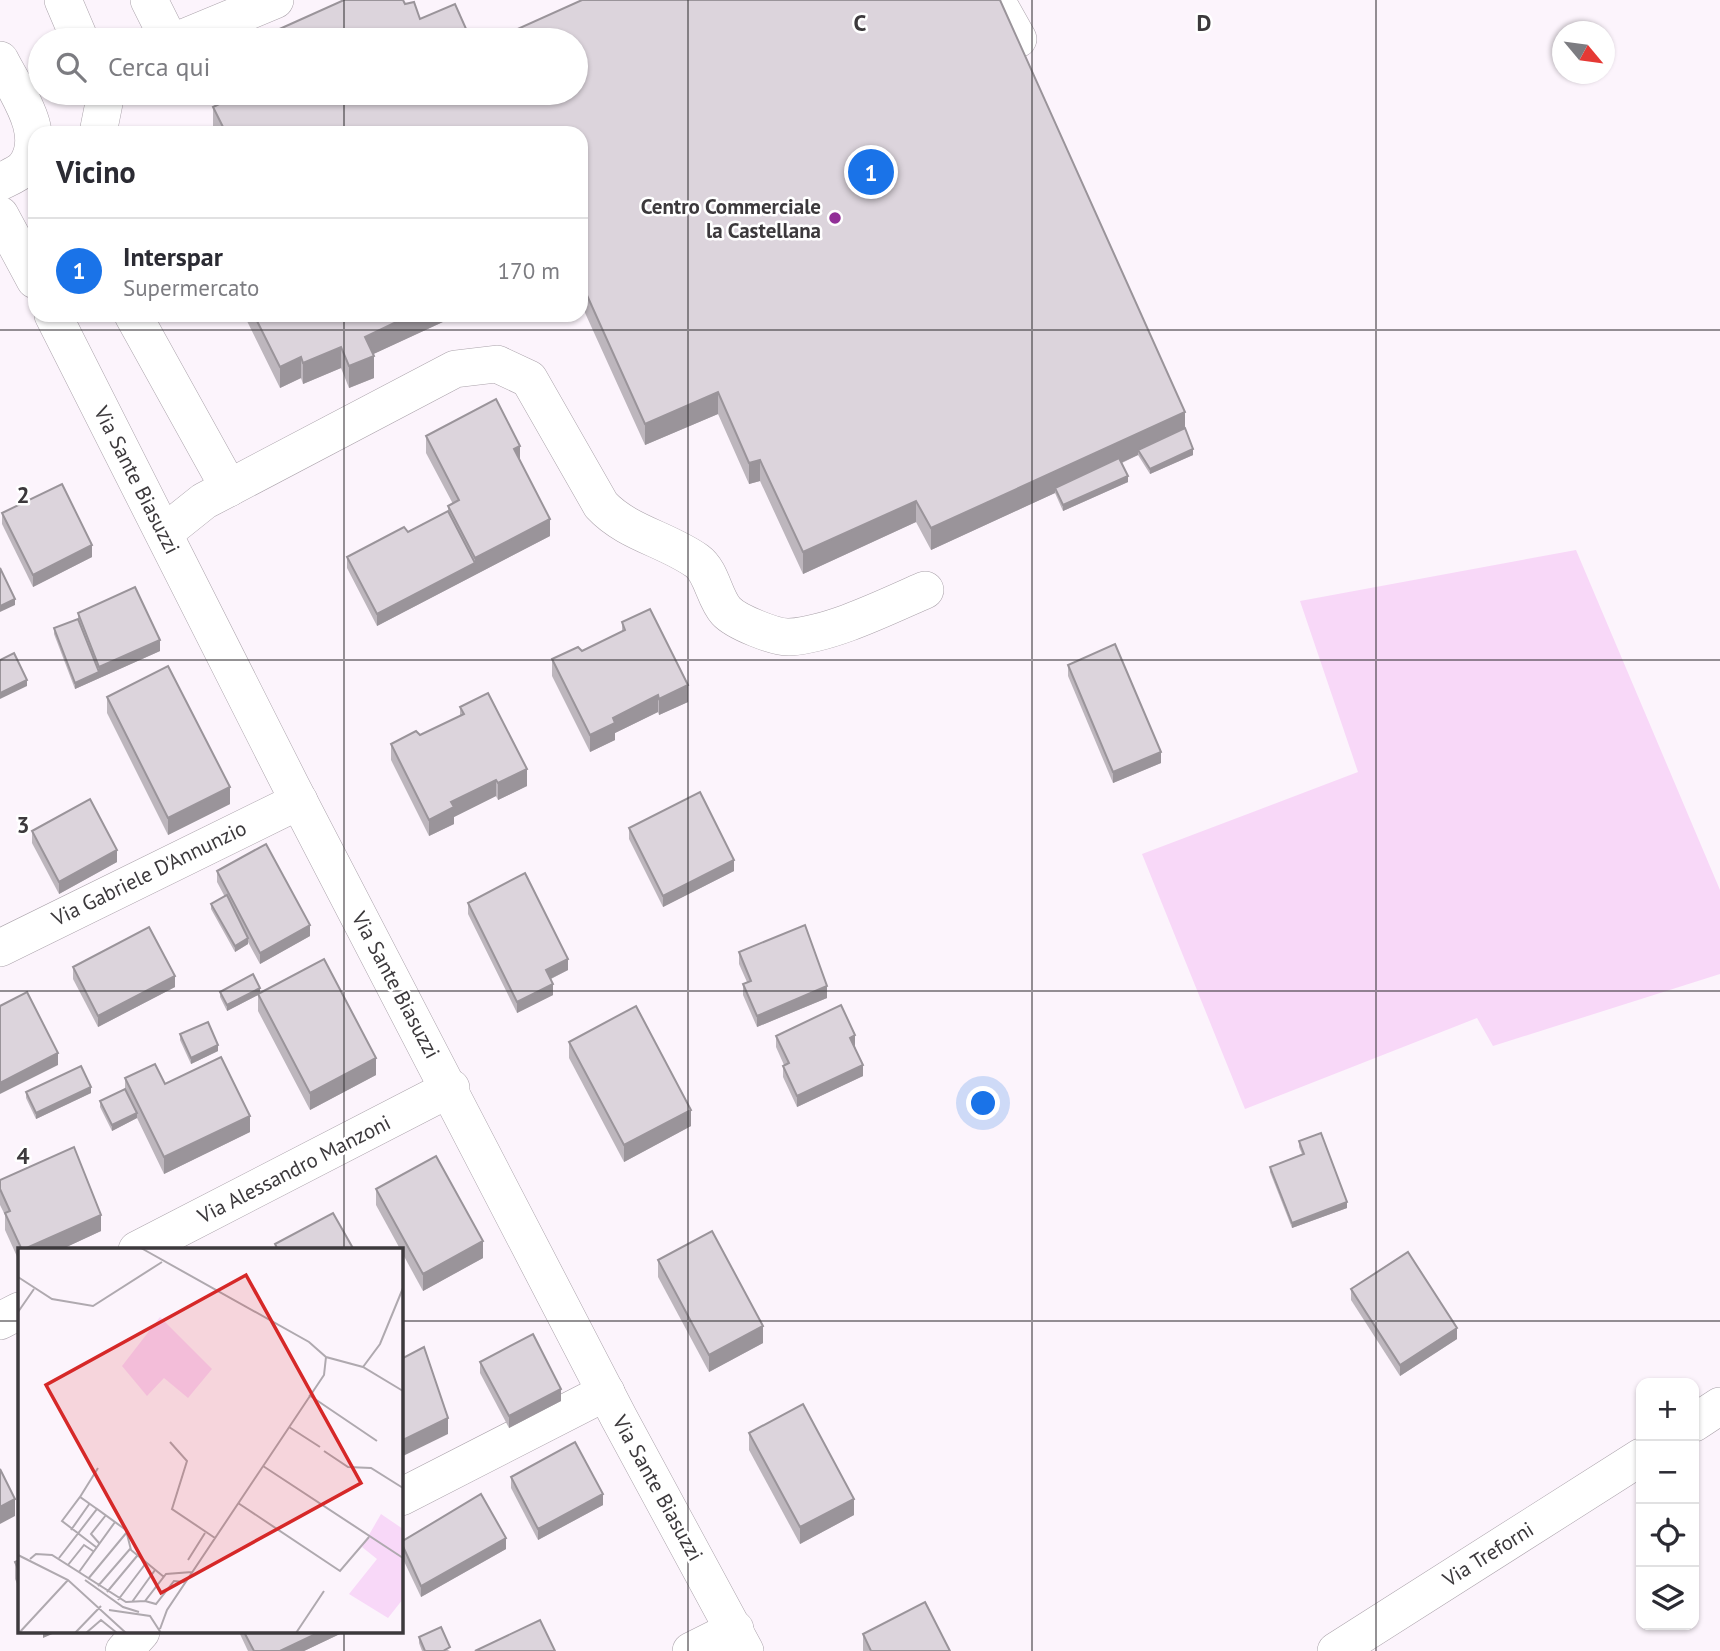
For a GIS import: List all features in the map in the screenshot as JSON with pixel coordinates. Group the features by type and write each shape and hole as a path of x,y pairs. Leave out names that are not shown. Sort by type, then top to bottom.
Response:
{"street":[{"path":"63,0 75,28"},
{"path":"149,0 163,28"},
{"path":"996,0 1018,39"},
{"path":"203,28 254,4"},
{"path":"0,60 32,126"},
{"path":"100,126 102,105"},
{"path":"0,182 23,170 28,162"},
{"path":"0,215 28,263"},
{"name":"Via Sante Biasuzzi","path":"57,322 299,801 606,1392 740,1640"},
{"path":"137,322 229,488"},
{"path":"164,533 204,501 455,369 497,364 529,379 601,505 615,521 667,544 700,563 727,612 751,627 788,638 851,622 925,590"},
{"name":"Via Gabriele D'Annunzio","path":"0,948 299,801"},
{"name":"Via Alessandro Manzoni","path":"141,1248 450,1088"},
{"path":"0,1321 18,1312"},
{"path":"402,1496 606,1392"},
{"path":"1699,1420 1720,1406"},
{"name":"Via Treforni","path":"1336,1651 1636,1460"},
{"path":"124,1651 139,1634"},
{"path":"691,1651 740,1640"}],"shaded area":[{"path":"1576,550 1720,890 1720,974 1493,1046 1477,1018 1245,1109 1142,854 1358,772 1300,601"}],"building":[{"path":"344,0 403,0 405,4 414,2 420,19 455,4 466,28 282,28"},
{"name":"Centro Commerciale la Castellana","path":"582,0 1000,0 1185,412 931,528 916,501 803,552 760,460 749,463 718,392 645,424 588,298 588,126 222,126 213,107 588,105 588,28 520,28"},
{"path":"258,322 396,322 365,337 374,356 349,366 341,347 303,363 301,357 280,367"},
{"path":"496,399 520,446 514,449 550,519 475,558 448,506 459,500 426,436"},
{"path":"1185,428 1193,449 1150,469 1138,450"},
{"path":"1119,458 1128,476 1063,505 1055,488"},
{"path":"62,484 92,545 33,575 2,513"},
{"path":"448,511 475,563 377,614 347,557 404,527 408,532"},
{"path":"0,568 15,599 0,606"},
{"path":"135,587 160,640 99,667 78,613"},
{"path":"650,609 688,685 659,699 658,695 613,718 615,723 590,735 552,659 578,647 582,651 625,630 622,622"},
{"path":"78,619 99,672 75,683 54,628"},
{"path":"1115,644 1161,752 1113,772 1068,665"},
{"path":"14,653 27,680 0,693 0,660"},
{"path":"168,666 230,787 168,818 107,697"},
{"path":"488,693 527,769 498,783 496,780 451,802 454,807 429,820 391,744 416,731 420,735 464,714 460,707"},
{"path":"700,792 734,860 663,896 629,828"},
{"path":"90,799 117,850 59,882 32,831"},
{"path":"266,844 310,925 260,953 217,871"},
{"path":"525,873 568,959 546,970 553,984 517,1002 468,903"},
{"path":"227,895 248,938 235,946 211,904"},
{"path":"805,925 827,986 757,1016 743,984 751,981 739,952"},
{"path":"149,927 175,976 98,1016 73,967"},
{"path":"324,959 376,1058 310,1093 258,994"},
{"path":"253,974 260,988 227,1005 220,992"},
{"path":"27,992 58,1053 0,1083 0,1006"},
{"path":"841,1005 855,1035 850,1038 863,1065 797,1096 783,1066 789,1063 776,1036"},
{"path":"636,1006 691,1110 624,1145 569,1042"},
{"path":"208,1022 218,1045 191,1058 180,1034"},
{"path":"221,1057 250,1116 164,1157 125,1078 155,1064 165,1084"},
{"path":"81,1066 91,1087 36,1113 26,1092"},
{"path":"125,1089 137,1113 112,1125 100,1101"},
{"path":"1321,1133 1347,1202 1292,1223 1270,1167 1304,1154 1299,1141"},
{"path":"74,1147 101,1215 21,1248 5,1213 10,1211 0,1189 0,1180"},
{"path":"436,1156 483,1241 423,1274 376,1189"},
{"path":"333,1213 353,1248 277,1248 275,1244"},
{"path":"712,1231 763,1326 709,1355 658,1260"},
{"path":"1408,1252 1457,1328 1400,1365 1351,1289"},
{"path":"533,1334 561,1389 509,1416 480,1362"},
{"path":"424,1347 448,1418 402,1441 402,1358"},
{"path":"803,1404 854,1499 800,1527 749,1433"},
{"path":"575,1442 603,1494 538,1529 511,1477"},
{"path":"0,1469 15,1499 0,1507"},
{"path":"481,1494 506,1538 421,1586 402,1541"},
{"path":"925,1602 950,1651 871,1651 863,1634"},
{"path":"540,1620 555,1651 475,1651"},
{"path":"441,1627 450,1647 443,1651 425,1651 419,1637"},
{"path":"245,1634 316,1634 280,1651 254,1651"}],"place":[{"name":"Interspar","path":"871,172"},
{"name":"Centro Commerciale la Castellana","path":"835,218"}]}
